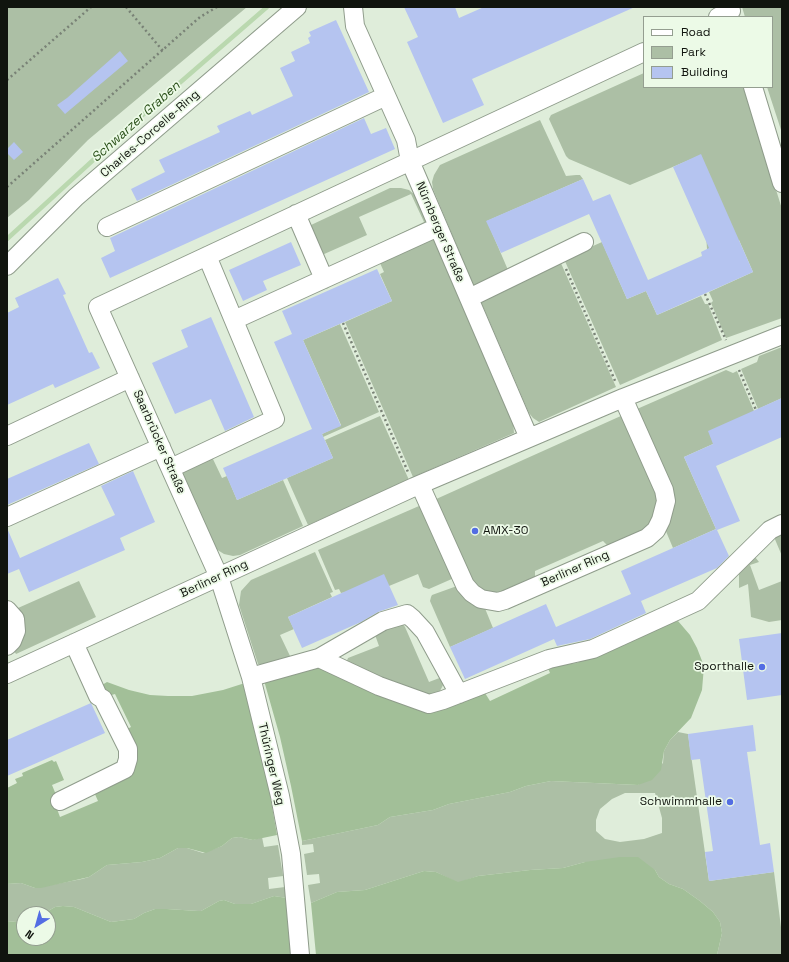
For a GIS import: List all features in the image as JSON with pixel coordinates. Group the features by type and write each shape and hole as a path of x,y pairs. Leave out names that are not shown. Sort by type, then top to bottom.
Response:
{"street":[{"name":"Charles-Corcelle-Ring","path":"7,266 76,197 297,7"},
{"name":"Nürnberger Straße","path":"353,7 355,26 406,140 410,161 529,438"},
{"path":"171,468 275,420 207,256 643,52"},
{"path":"753,88 782,183"},
{"path":"106,227 386,96"},
{"path":"296,214 324,279"},
{"path":"234,320 438,227"},
{"path":"468,298 584,242"},
{"name":"Saarbrücker Straße","path":"207,256 98,307 219,577"},
{"name":"Berliner Ring","path":"12,671 417,486 623,398 782,335"},
{"path":"7,436 130,378"},
{"name":"Berliner Ring","path":"417,486 465,585 472,593 482,599 498,602 505,600 647,538 656,530 661,520 666,501 664,490 623,398"},
{"path":"7,517 161,447"},
{"path":"319,658 379,686 429,704 549,659 593,649 698,601 770,530 782,524"},
{"name":"Thüringer Weg","path":"219,577 251,677 280,796 291,854 300,955"},
{"path":"7,610 15,619 16,631 12,641 7,646"},
{"path":"251,677 319,658 383,621 407,614 414,619 425,632 459,694"},
{"path":"60,800 125,769 128,759 128,749 102,699 98,696 74,643"},
{"path":"7,651 12,671"}],"path":[{"path":"7,80 91,7"},
{"path":"126,7 163,50"},
{"path":"7,187 200,17 217,7"},
{"path":"564,265 623,398"},
{"path":"343,323 417,486"}],"green space":[{"path":"7,7 247,7 88,140 29,200 7,218"},
{"path":"742,7 782,7 782,133 767,88 773,88 773,16 745,16"},
{"path":"643,73 643,88 744,88 782,209 782,318 726,338 711,303 713,301 709,292 753,272 739,240 709,253 707,249 701,155 630,185 569,159 566,156 549,119 551,115"},
{"path":"540,120 566,176 580,175 583,179 487,221 508,270 475,289 433,189 432,182 434,175 440,165"},
{"path":"390,188 409,190 416,196 427,223 381,249 378,244 424,222 411,194 359,217 367,235 322,255 309,227 311,225"},
{"path":"433,239 436,242 513,420 514,433 413,477 345,322 392,301 380,274 384,272 380,263"},
{"path":"602,242 627,299 646,291 657,315 701,296 705,304 708,304 722,340 620,385 564,259"},
{"path":"560,261 616,387 539,422 529,413 479,297"},
{"path":"340,324 379,412 323,437 322,434 341,425 303,340"},
{"path":"782,347 782,398 758,409 741,369 757,362 759,356"},
{"path":"726,370 733,373 737,371 754,411 713,444 684,457 716,529 673,548 665,529 637,409"},
{"path":"623,415 660,493 655,523 612,550 603,541 535,571 535,583 495,596 475,586 434,500"},
{"path":"380,416 409,480 308,525 287,478 333,458 325,440"},
{"path":"212,457 222,478 227,476 237,500 283,480 303,526 240,555 233,556 224,554 216,549 181,474 184,469"},
{"path":"419,506 422,507 454,578 429,589 423,587 418,574 389,586 341,593 339,589 335,590 318,550"},
{"path":"782,526 782,556 774,537"},
{"path":"315,552 333,592 330,593 332,597 288,617 294,629 280,635 290,656 270,665 258,664 239,605 241,591 251,580"},
{"path":"752,553 759,562 750,565 759,590 782,581 782,620 769,622 751,617 748,584 739,588 739,567"},
{"path":"79,581 96,617 16,654 13,649 16,611 18,608"},
{"path":"457,586 484,606 493,628 450,647 430,601 432,595"},
{"path":"678,621 690,635 704,666 702,690 691,718 670,740 664,751 661,770 652,780 638,785 551,781 526,786 510,792 449,804 433,810 390,817 378,825 302,841 280,737 263,677 318,665 416,705 485,693 490,701 550,673 547,666 577,663 644,630"},
{"path":"402,623 429,682 442,677 443,685 440,691 429,698 346,663 348,658 379,646 374,632"},
{"path":"107,682 129,690 150,695 168,696 192,696 223,690 245,683 267,777 277,835 253,840 239,837 232,838 222,846 206,853 187,848 178,848 160,858 142,862 107,865 89,877 41,888 35,888 21,883 7,884 7,788 17,783 15,779 23,776 22,773 52,760 54,762 56,761 64,780 52,785 61,807 57,809 60,817 98,801 94,792 126,773 125,730 131,727 115,694 108,696 102,685"},
{"path":"678,732 688,734 709,881 774,872 782,935 782,955 717,955 722,933 720,922 713,912 683,889 669,884 659,877 655,870 585,862 563,868 478,876 458,883 436,872 424,871 365,890 337,892 311,903 308,885 320,883 319,874 307,875 304,854 314,852 313,844 302,845 302,841 378,825 390,817 433,810 449,804 510,792 526,786 551,781 638,785 663,763 664,751 670,740","holes":["625,793 655,793 662,818 662,833 644,839 620,842 605,839 596,831 596,820 600,809 612,799"]},
{"path":"239,837 253,840 262,837 264,847 278,845 283,876 268,878 269,889 285,887 287,898 274,896 251,904 235,904 224,900 219,901 201,911 155,909 134,919 111,922 74,907 16,906 16,922 7,921 7,884 21,883 35,888 82,879 89,877 107,865 142,862 160,858 178,848 187,848 203,853 222,846 232,838"},
{"path":"620,857 638,857 655,870 659,877 669,884 683,889 713,912 720,922 722,933 717,955 316,955 311,903 337,892 365,890 424,871 436,872 458,882 478,876 563,868 585,862"},
{"path":"274,896 287,898 293,955 7,955 7,921 16,922 16,946 56,946 56,907 74,907 111,922 134,919 155,909 201,911 219,901 224,900 235,904 251,904"}],"building":[{"path":"404,7 455,7 459,18 484,7 635,7 472,79 484,105 443,123 407,42 418,37"},
{"path":"336,20 369,92 137,201 131,189 165,172 159,160 220,132 217,126 250,111 252,115 293,96 280,68 295,61 291,52 310,43 308,38 311,36 309,32"},
{"path":"120,51 128,61 65,114 57,105"},
{"path":"364,118 371,134 386,128 395,149 110,278 101,258 115,251 110,238"},
{"path":"14,142 23,152 14,160 7,153 7,149"},
{"path":"701,154 753,272 657,315 646,291 627,299 589,214 501,253 486,221 583,179 593,201 610,194 648,280 702,256 701,252 709,248 673,167"},
{"path":"291,242 301,265 263,281 267,290 243,301 229,270"},
{"path":"377,269 392,301 303,340 341,426 322,434 333,458 237,500 223,468 312,429 274,342 292,334 282,311"},
{"path":"58,278 66,294 63,295 89,353 92,352 100,368 55,388 53,384 7,405 7,313 19,307 15,298"},
{"path":"211,317 254,417 225,431 211,399 175,414 152,363 188,347 181,330"},
{"path":"782,398 782,437 716,466 740,521 717,530 729,556 717,568 641,601 646,613 590,639 557,646 554,639 465,679 450,647 546,604 556,627 631,594 621,571 716,529 684,457 713,444 708,431"},
{"path":"89,443 99,464 7,505 7,479"},
{"path":"133,471 155,522 120,538 125,550 29,592 19,569 7,574 7,528 20,558 115,515 101,486"},
{"path":"384,574 398,605 378,612 361,622 302,648 288,617"},
{"name":"Sporthalle","path":"782,633 782,695 747,700 739,639"},
{"path":"91,703 105,733 7,776 7,740"},
{"path":"753,725 756,751 747,752 760,845 770,843 774,872 709,881 705,852 713,851 700,759 691,760 688,734"}],"waterway":[{"name":"Schwarzer Graben","path":"7,239 138,119 267,7"}],"place":[{"name":"AMX-30","path":"475,531"},
{"name":"Sporthalle","path":"762,667"},
{"name":"Schwimmhalle","path":"730,802"}]}
